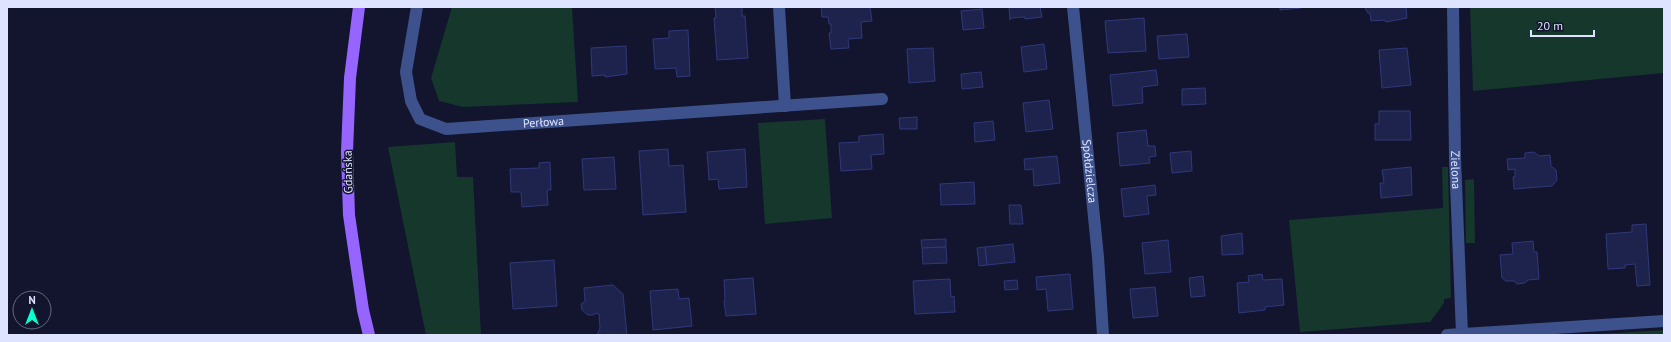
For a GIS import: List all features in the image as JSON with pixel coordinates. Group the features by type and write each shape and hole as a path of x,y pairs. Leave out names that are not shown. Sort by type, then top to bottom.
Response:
{"main road":[{"name":"Gdańska","path":"359,7 350,78 347,152 349,207 363,310 369,335"}],"street":[{"name":"Perłowa","path":"417,7 406,72 411,101 420,119 446,129 882,99"},
{"path":"779,7 784,106"},
{"name":"Spółdzielcza","path":"1072,7 1098,257 1102,335"},
{"name":"Zielona","path":"1453,7 1462,334"},
{"path":"1448,335 1664,321"}],"green space":[{"path":"452,7 572,7 578,102 463,107 439,101 431,78"},
{"path":"1470,7 1663,7 1663,73 1473,91"},
{"path":"825,119 832,218 765,224 758,123"},
{"path":"455,142 457,177 473,177 481,335 426,335 388,147"},
{"path":"1442,167 1448,167 1451,298 1444,299 1444,303 1430,322 1300,332 1289,220 1443,208"},
{"path":"1474,179 1475,243 1466,243 1465,180"},
{"path":"1664,330 1664,335 1582,335"}],"building":[{"path":"715,7 742,7 742,16 745,16 748,58 717,60 714,18 716,18"},
{"path":"821,7 870,7 872,21 861,22 862,38 848,39 849,48 831,49 829,33 831,33 831,24 829,24 828,17 822,17"},
{"path":"1009,7 1040,7 1042,17 1025,19 1025,17 1011,18 1010,20"},
{"path":"1280,7 1301,7 1301,8 1280,10"},
{"path":"1365,7 1406,7 1407,18 1386,22 1385,20 1371,21 1370,13 1368,13"},
{"path":"982,9 984,28 963,30 961,11"},
{"path":"1144,18 1146,51 1108,53 1105,21"},
{"path":"688,30 690,76 677,77 676,68 655,69 653,39 669,38 669,31"},
{"path":"1187,34 1189,57 1159,59 1157,36"},
{"path":"1044,44 1047,69 1024,72 1021,47"},
{"path":"626,46 627,74 605,77 605,75 592,76 591,48"},
{"path":"933,48 935,81 909,83 907,49"},
{"path":"1407,48 1411,85 1382,88 1379,50"},
{"path":"1156,70 1158,85 1142,87 1143,103 1113,106 1110,75"},
{"path":"981,72 983,87 962,89 961,74"},
{"path":"1205,88 1206,104 1182,105 1182,89"},
{"path":"1049,100 1053,129 1026,132 1023,103"},
{"path":"1379,111 1410,111 1411,140 1375,140 1375,124 1379,124"},
{"path":"917,117 917,129 900,129 899,118"},
{"path":"993,121 995,140 975,142 974,123"},
{"path":"1146,130 1148,146 1155,146 1156,156 1149,157 1150,163 1120,166 1117,133"},
{"path":"883,134 884,154 871,155 872,169 841,171 839,143 859,142 859,136"},
{"path":"668,149 669,166 683,165 686,212 643,215 639,151"},
{"path":"745,149 747,187 719,189 718,179 709,180 707,152"},
{"path":"1191,151 1192,171 1172,173 1170,153"},
{"path":"1534,152 1539,156 1550,155 1551,166 1556,170 1557,180 1552,186 1514,189 1513,177 1515,177 1515,169 1508,170 1507,159 1525,158 1525,153"},
{"path":"1057,156 1060,183 1034,186 1033,169 1025,170 1024,159"},
{"path":"614,157 616,189 584,190 582,159"},
{"path":"550,162 551,190 547,190 548,205 522,207 521,192 511,192 510,169 539,168 539,163"},
{"path":"1411,167 1412,195 1381,198 1380,183 1384,183 1382,170"},
{"path":"974,182 975,204 941,205 940,184"},
{"path":"1155,185 1156,195 1147,196 1149,214 1124,217 1121,189"},
{"path":"1009,205 1021,205 1023,224 1010,224"},
{"path":"1646,224 1650,285 1637,286 1635,264 1625,265 1625,268 1608,269 1606,234 1632,232 1632,225"},
{"path":"1242,233 1243,254 1222,255 1221,236"},
{"path":"946,239 946,247 922,248 921,240"},
{"path":"1168,240 1171,272 1145,274 1142,243"},
{"path":"1533,241 1534,252 1537,252 1539,279 1528,280 1525,283 1517,284 1514,281 1506,281 1502,278 1500,255 1513,254 1512,243"},
{"path":"1013,244 1015,262 987,265 985,247"},
{"path":"946,247 947,263 923,264 922,248"},
{"path":"985,247 987,265 979,266 977,248"},
{"path":"554,260 557,306 513,309 510,263"},
{"path":"1070,274 1073,309 1048,311 1046,289 1037,290 1036,277"},
{"path":"1262,274 1263,280 1282,279 1284,305 1265,307 1265,310 1239,313 1237,283 1249,282 1248,276"},
{"path":"1203,276 1205,296 1191,297 1189,278"},
{"path":"753,278 756,314 726,316 724,280"},
{"path":"950,279 951,297 954,296 955,312 915,314 913,281"},
{"path":"1017,280 1018,289 1005,290 1004,281"},
{"path":"613,285 623,294 627,335 597,335 600,328 599,314 588,315 582,310 581,304 585,301 584,288"},
{"path":"1155,287 1158,316 1133,318 1130,289"},
{"path":"678,289 679,299 689,298 692,326 653,330 650,291"}]}
